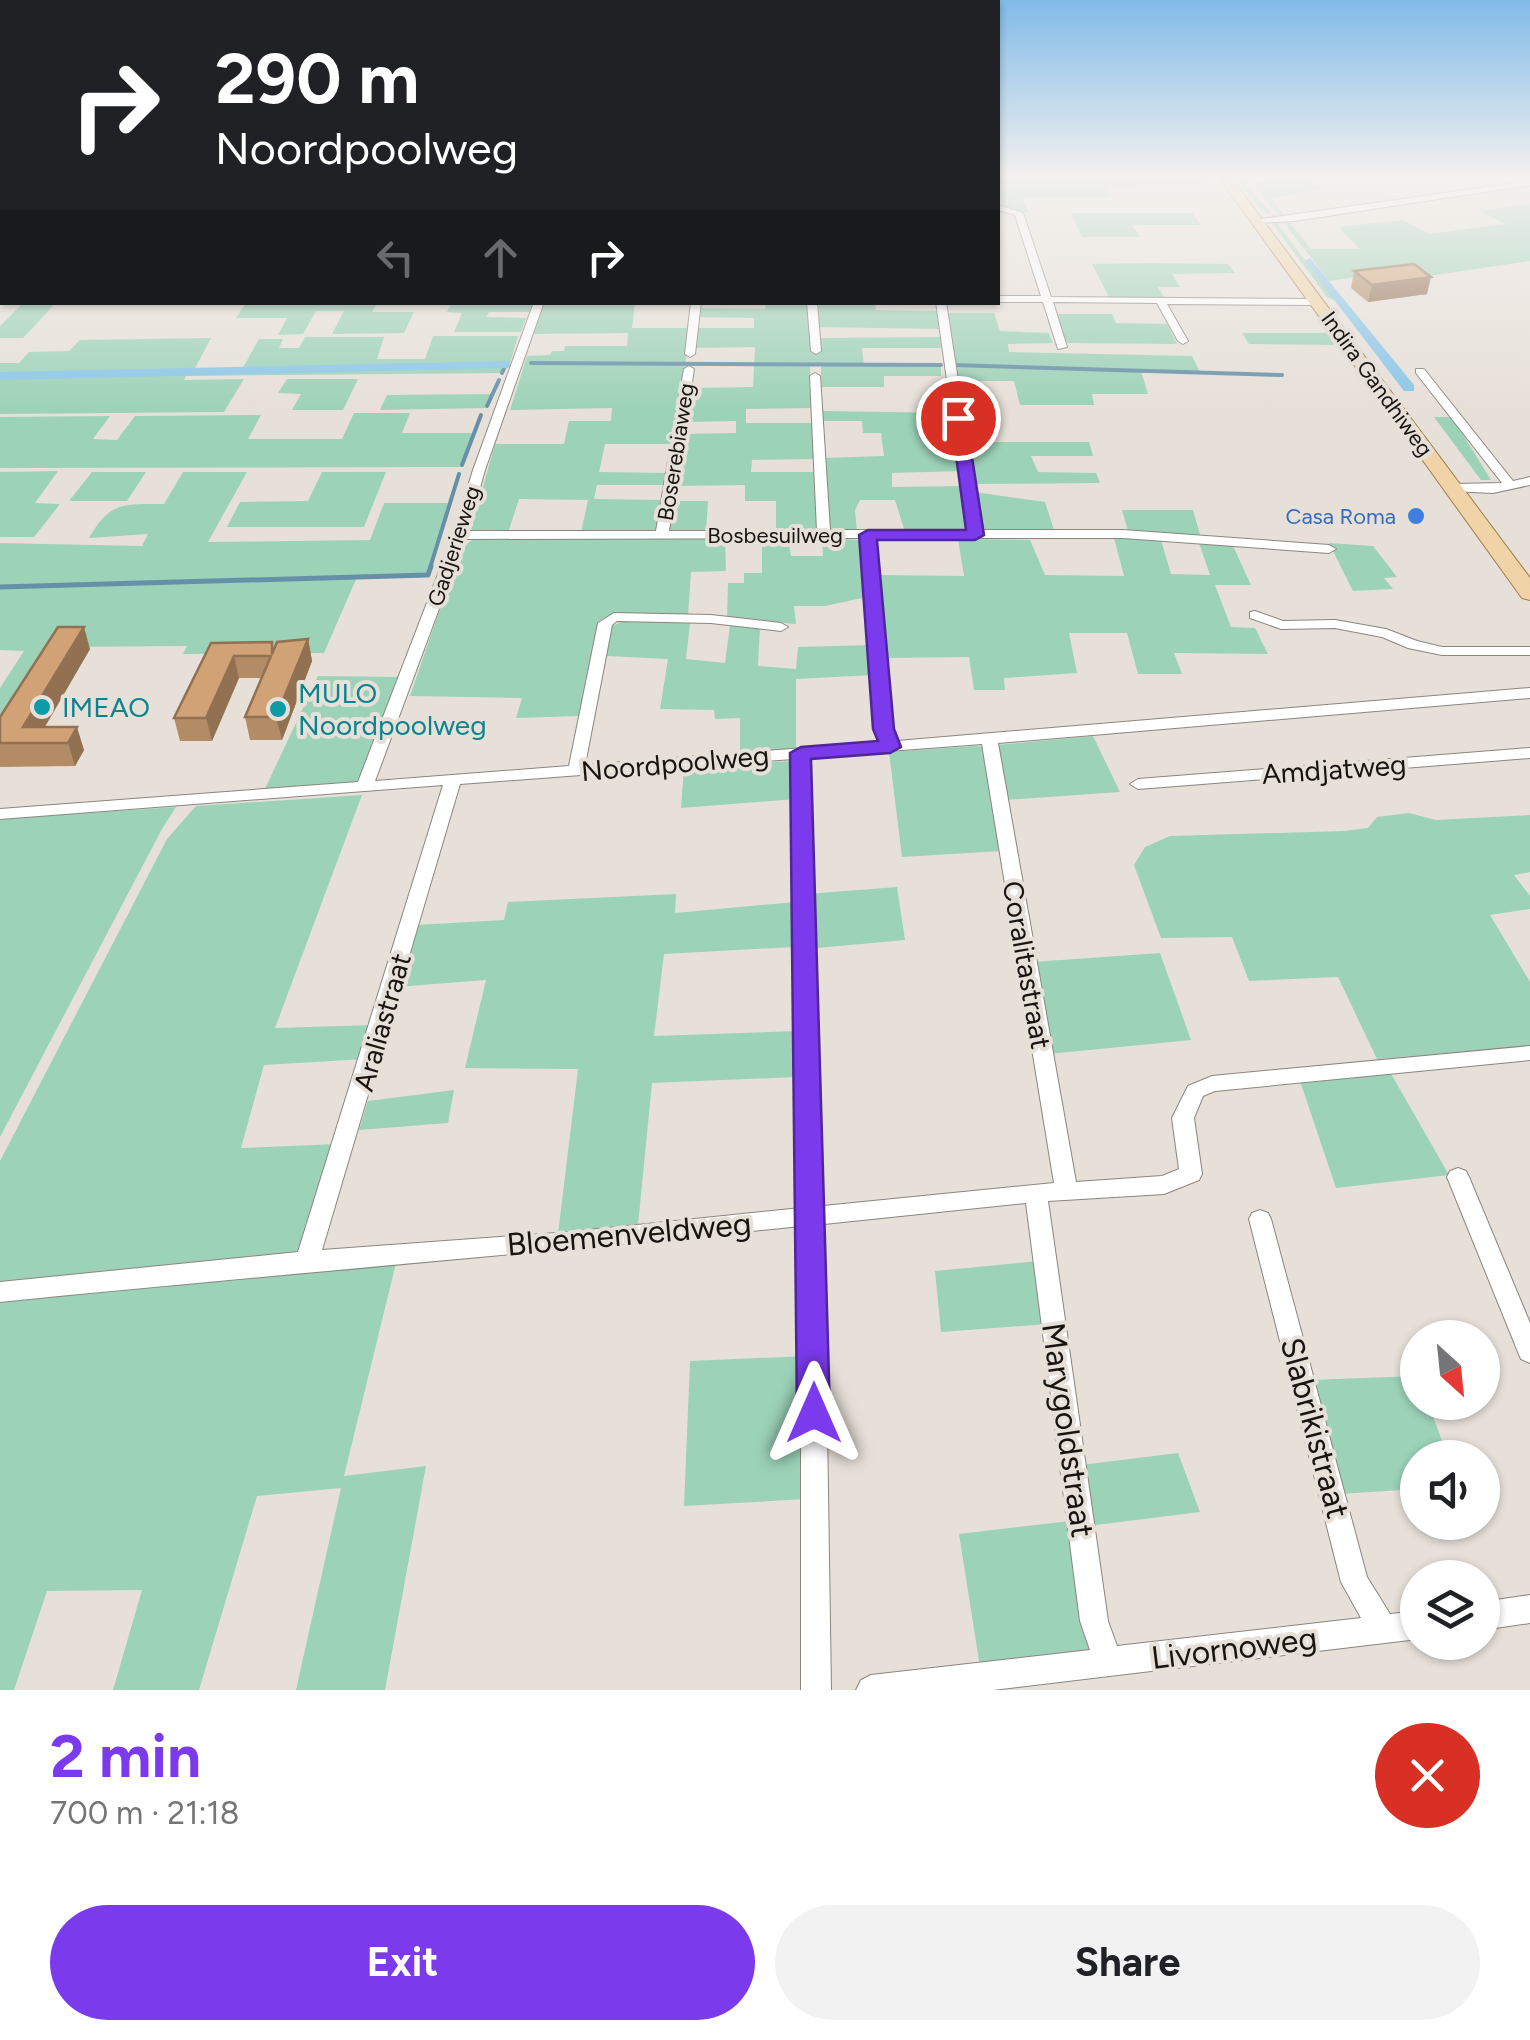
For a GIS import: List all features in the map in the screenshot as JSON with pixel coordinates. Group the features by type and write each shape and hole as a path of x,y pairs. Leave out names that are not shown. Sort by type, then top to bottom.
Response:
{"main road":[{"name":"Indira Gandhiweg","path":"1283,255 1461,488 1530,593"}],"street":[{"path":"1032,255 1062,347"},
{"path":"1000,299 1317,302"},
{"path":"1162,301 1184,341"},
{"name":"Gadjerieweg","path":"364,788 460,535 478,470 538,305"},
{"name":"Boserebiaweg","path":"662,535 696,305"},
{"path":"812,305 816,351"},
{"path":"941,305 946,358 967,465 975,535"},
{"path":"1420,371 1510,486"},
{"path":"815,376 824,535"},
{"path":"1461,488 1530,482"},
{"name":"Bosbesuilweg","path":"460,535 1123,534 1329,549"},
{"path":"868,535 884,729 890,747"},
{"path":"1254,615 1281,625 1336,624 1386,633 1442,652 1530,651"},
{"path":"576,771 605,623 614,617 780,627"},
{"name":"Noordpoolweg","path":"0,814 453,782 1530,694"},
{"name":"Coralitastraat","path":"988,739 1066,1191"},
{"path":"801,753 809,1216 814,1298 816,1690"},
{"name":"Amdjatweg","path":"1138,784 1530,753"},
{"name":"Araliastraat","path":"307,1261 372,1063 385,1001 453,782"},
{"name":"Bloemenveldweg","path":"0,1292 1164,1185 1191,1174 1184,1118 1195,1091 1212,1084 1530,1053"},
{"path":"1458,1177 1530,1352"},
{"name":"Marygoldstraat","path":"1036,1194 1094,1621 1110,1664"},
{"name":"Slabrikistraat","path":"1260,1220 1355,1582 1384,1630"},
{"path":"1500,1613 1530,1609"},
{"name":"Livornoweg","path":"871,1690 1400,1628"}],"green space":[{"path":"1296,255 1301,255 1336,301 1327,297"},
{"path":"1309,255 1530,255 1530,261 1376,284 1369,275 1329,281"},
{"path":"1092,264 1228,264 1235,273 1172,274 1180,287 1158,287 1165,299 1110,299"},
{"path":"21,305 54,305 23,338 0,338 0,326"},
{"path":"245,305 376,305 372,312 414,312 404,333 332,334 344,311 316,311 303,334 278,335 287,318 236,318"},
{"path":"450,305 534,305 531,312 489,312 486,317 526,318 521,332 454,332 462,313 447,312"},
{"path":"543,305 635,305 632,328 687,328 686,364 672,444 605,444 599,472 668,473 666,485 597,485 594,499 662,500 656,530 581,532 588,500 519,499 509,530 471,530 495,444 564,444 569,421 611,421 612,408 510,410 527,356 550,355 552,351 564,351 565,346 627,346 628,333 534,334"},
{"path":"766,305 809,305 812,353 819,353 818,338 940,337 941,348 862,348 864,365 941,365 941,376 884,376 884,387 821,387 821,365 810,365 811,408 746,409 746,423 813,423 816,459 752,460 751,472 814,472 818,532 776,532 776,501 745,501 745,485 675,486 682,434 736,433 736,421 684,422 690,388 753,387 755,347 693,348 694,328 754,328 754,318 696,317 698,308 765,309"},
{"path":"817,305 875,305 876,310 937,311 939,329 818,327"},
{"path":"948,313 994,313 1000,331 1049,333 1053,343 1008,344 1009,352 1192,356 1200,372 1141,371 1148,394 1092,394 1094,405 1020,405 1014,381 957,381"},
{"path":"1056,314 1112,314 1116,323 1167,324 1177,344 1067,343"},
{"path":"1242,333 1330,333 1338,345 1249,344"},
{"path":"433,336 518,336 510,364 502,373 186,376 184,380 244,379 224,412 0,414 0,363 19,363 29,352 69,351 80,340 211,338 193,372 241,371 259,339 283,339 279,348 299,348 305,337 384,337 377,359 425,359"},
{"path":"287,379 358,379 343,410 292,410 301,394 278,393"},
{"path":"493,394 486,408 380,410 387,395"},
{"path":"822,411 953,413 963,471 892,473 892,487 964,486 969,532 905,532 895,500 860,500 855,510 857,532 829,532 824,458 884,456 881,433 863,433 862,421 822,421"},
{"path":"354,413 410,413 402,433 474,433 462,467 0,468 0,417 110,416 93,439 117,440 135,416 261,415 248,439 342,439"},
{"path":"1434,417 1452,417 1491,480 1481,480"},
{"path":"968,442 1089,442 1093,456 1031,456 1038,472 1096,473 1100,483 972,484"},
{"path":"58,471 35,503 60,504 34,537 0,537 0,472"},
{"path":"92,472 146,472 127,501 69,501"},
{"path":"183,472 247,472 208,542 370,540 384,503 450,503 428,575 357,577 324,653 183,654 187,646 60,647 0,746 0,688 24,651 0,650 0,543 142,546 148,534 89,538 104,517 119,507 164,504"},
{"path":"322,472 386,472 364,527 227,527 240,502 308,501"},
{"path":"974,492 1045,502 1055,533 979,532"},
{"path":"673,501 708,501 706,532 669,530"},
{"path":"1122,510 1193,510 1201,538 1128,531"},
{"path":"475,538 725,539 726,571 691,572 688,615 614,613 599,621 579,716 516,718 522,698 410,696 461,548"},
{"path":"762,538 788,538 791,556 823,556 822,538 860,540 867,597 825,606 794,606 796,624 727,618 728,583 744,583 744,573 762,573"},
{"path":"1114,538 1161,540 1171,574 1210,575 1199,543 1233,546 1251,585 1215,585 1231,627 1255,628 1268,654 1174,653 1182,674 1138,674 1127,633 1069,633 1077,673 1004,678 1005,690 974,690 969,657 885,658 878,575 964,576 958,539 1030,540 1045,575 1124,576"},
{"path":"1329,543 1373,546 1397,577 1384,578 1393,589 1353,591"},
{"path":"630,619 690,623 686,659 725,663 730,625 760,627 758,666 796,669 798,647 871,645 874,675 796,679 796,748 740,753 740,718 715,719 714,710 660,709 668,659 606,656 612,626"},
{"path":"318,676 399,677 359,782 264,791"},
{"path":"1093,736 1120,792 1004,800 996,745"},
{"path":"984,747 1002,851 902,857 889,752"},
{"path":"794,761 796,799 681,808 684,767"},
{"path":"362,795 275,1028 374,1025 366,1059 264,1065 241,1148 338,1144 299,1250 289,1255 0,1285 0,1161 167,839 196,806"},
{"path":"176,807 162,829 0,1137 0,819"},
{"path":"1409,813 1436,820 1530,815 1530,872 1514,875 1530,896 1530,909 1490,915 1530,982 1530,1046 1377,1059 1338,977 1249,981 1232,937 1161,938 1134,865 1145,847 1170,836 1344,831 1368,828 1377,817"},
{"path":"897,887 905,940 806,949 807,894"},
{"path":"676,894 675,913 795,902 794,947 664,954 654,1036 796,1031 795,1077 652,1083 638,1225 558,1234 578,1069 465,1068 486,980 396,987 416,925 504,920 508,902"},
{"path":"1160,953 1191,1040 1048,1054 1032,962"},
{"path":"1390,1072 1449,1175 1336,1188 1300,1081"},
{"path":"454,1090 448,1123 359,1130 368,1101"},
{"path":"1039,1261 1048,1324 941,1332 935,1271"},
{"path":"396,1263 344,1476 426,1466 385,1690 296,1690 341,1488 257,1496 199,1690 113,1690 142,1590 47,1591 14,1690 0,1690 0,1301"},
{"path":"807,1356 806,1499 684,1506 690,1361"},
{"path":"1400,1377 1400,1420 1434,1420 1442,1440 1400,1440 1400,1490 1340,1494 1309,1380"},
{"path":"1178,1453 1200,1512 1088,1526 1081,1465"},
{"path":"1070,1521 1083,1632 1092,1651 980,1667 959,1534"}],"building":[{"path":"1414,264 1431,277 1372,285 1354,271"},
{"path":"58,627 84,627 23,727 77,727 68,743 0,743 0,717"},
{"path":"308,639 276,717 245,717 271,656 234,656 206,718 174,718 211,643 272,642 272,654 277,642"}],"waterway":[{"path":"1310,261 1409,388"},
{"path":"531,363 941,365"},
{"path":"502,373 506,364"},
{"path":"0,376 506,364"},
{"path":"953,365 1282,375"},
{"path":"487,406 499,380"},
{"path":"462,465 481,415"},
{"path":"430,568 459,474"},
{"path":"0,587 428,575 431,566"}],"place":[{"name":"Casa Roma","path":"1416,516"},
{"name":"IMEAO","path":"42,707"},
{"name":"MULO Noordpoolweg","path":"278,709"}],"route":[{"path":"814,1413 801,753 890,747 884,729 868,535 975,535 958,418"}]}
